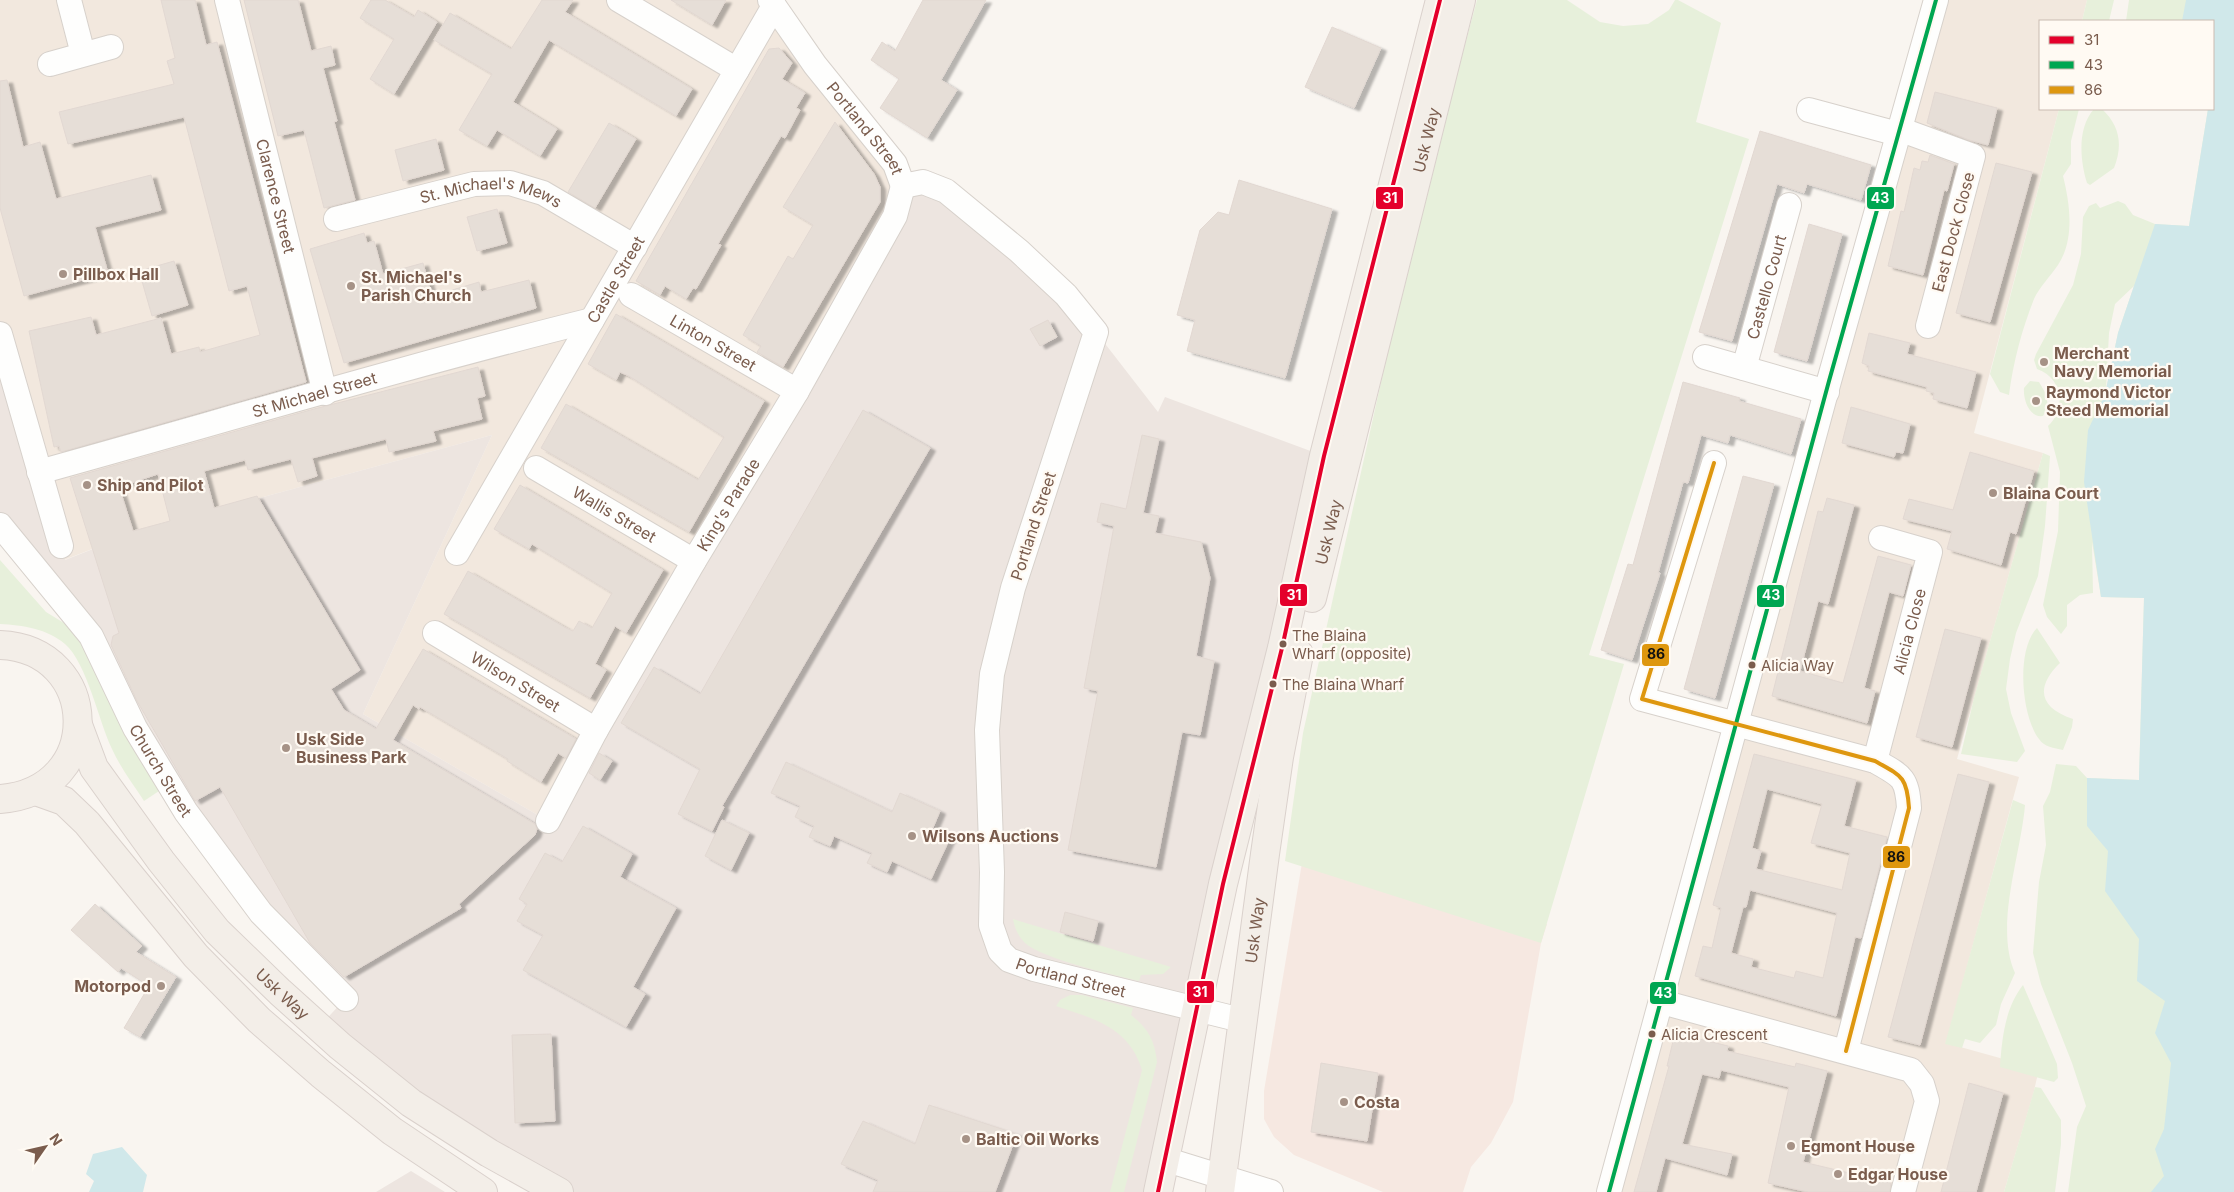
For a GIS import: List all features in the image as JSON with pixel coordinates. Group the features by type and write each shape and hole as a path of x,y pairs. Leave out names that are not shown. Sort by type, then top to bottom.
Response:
{"main road":[{"name":"Usk Way","path":"1158,1192 1223,884 1282,648 1324,456 1440,0"},
{"name":"Usk Way","path":"1221,1184 1241,1020 1279,757 1305,625 1461,0"},
{"path":"0,645 26,649 48,661 65,678 75,701 78,725 75,745 66,764 53,780 36,791 17,798 0,799"},
{"name":"Usk Way","path":"78,725 94,768 125,814 217,931 340,1046 411,1104 489,1153 559,1192"},
{"name":"Usk Way","path":"36,791 64,801 87,823 196,956 259,1020 321,1074 392,1131 483,1192"}],"street":[{"path":"69,0 83,54"},
{"name":"Clarence Street","path":"227,0 325,394"},
{"path":"619,0 737,70"},
{"path":"1609,1192 1936,0"},
{"name":"Castle Street","path":"457,553 737,70 772,3"},
{"name":"Portland Street","path":"772,3 815,65 895,164 903,186 923,182 946,191 1018,251 1066,296 1096,332 1013,588 992,674 987,730 992,872 991,925 994,940 1000,951 1009,960 1028,967 1241,1020"},
{"path":"50,64 111,46"},
{"path":"1809,110 1899,132"},
{"name":"East Dock Close","path":"1899,132 1973,156 1928,326"},
{"name":"St. Michael's Mews","path":"336,219 474,184 510,183 543,193 635,247"},
{"name":"King's Parade","path":"548,821 596,730 694,561 797,391 894,216 903,186"},
{"name":"Castello Court","path":"1744,368 1789,205"},
{"name":"Linton Street","path":"631,295 797,391"},
{"name":"St Michael Street","path":"39,472 325,394 453,355 592,320"},
{"path":"0,334 61,546"},
{"path":"1706,357 1827,392"},
{"path":"1714,464 1642,699 1876,761 1898,774 1908,788 1909,808 1846,1051"},
{"name":"Wallis Street","path":"536,468 694,561"},
{"name":"Church Street","path":"0,525 91,636 136,728 186,812 261,913 346,999"},
{"name":"Alicia Close","path":"1876,761 1930,552 1882,538"},
{"name":"Wilson Street","path":"436,633 596,730"},
{"path":"1662,1002 1911,1070 1922,1084 1927,1102 1902,1192"},
{"path":"1164,1159 1221,1184 1271,1192"}],"shaded area":[{"path":"0,0 770,0 903,186 548,821 363,714 492,435 141,530 64,560 0,334"},
{"path":"1936,0 2087,0 2082,20 2039,20 2039,110 2059,110 1974,433 2043,453 1957,759 2019,777 1946,1043 2039,1069 2004,1192 1609,1192"},
{"path":"923,182 1096,332 1158,412 1165,397 1324,456 1158,1192 559,1192 319,1027 345,999 261,913 91,636 0,525 0,334 65,560 141,530 492,435 363,714 548,821 895,216"},
{"path":"1304,851 1547,924 1541,943 1513,1102 1491,1143 1471,1167 1463,1192 1383,1192 1294,1155 1274,1137 1264,1119 1264,1091"},
{"path":"411,1171 445,1192 376,1192"}],"green space":[{"path":"1477,0 1567,0 1600,22 1623,26 1648,24 1669,10 1675,0 1678,0 1721,23 1696,122 1749,139 1589,655 1624,664 1541,943 1285,861 1303,733 1414,234"},
{"path":"2087,0 2114,0 2109,20 2082,20"},
{"path":"2129,0 2234,0 2234,1192 2068,1192 2077,1127 2086,1106 2072,1063 2041,984 2033,953 2039,882 2046,845 2043,806 2050,792 2056,764 2076,766 2087,778 2139,780 2144,598 2101,597 2092,542 2093,593 2080,595 2067,605 2067,626 2061,634 2047,617 2043,605 2058,531 2060,472 2048,426 2058,411 2059,394 2052,379 2037,369 2034,360 2073,285 2081,254 2083,217 2089,206 2096,203 2100,208 2118,201 2125,204 2133,215 2155,224 2189,226 2208,110 2214,110 2214,20 2126,20","holes":["2134,286 2118,333 2106,389 2109,333 2115,304"]},
{"path":"2059,110 2079,110 2071,141 2071,164 2063,176 2068,198 2070,221 2067,244 2058,265 2034,299 2019,346 2009,395 2000,392 1990,374"},
{"path":"2093,110 2103,110 2113,122 2119,144 2114,168 2090,185 2087,183 2082,154 2082,135"},
{"path":"2030,381 2039,382 2046,394 2048,407 2043,416 2034,414 2026,402 2024,388"},
{"path":"2043,453 2050,456 2045,526 2038,576 2016,633 2006,689 2011,713 2025,751 2017,762 1961,754 1974,698"},
{"path":"0,560 46,612 64,623 94,655 125,730 159,791 144,801 115,756 86,678 73,653 65,644 43,631 17,625 0,624"},
{"path":"2037,628 2060,663 2047,680 2044,696 2047,703 2053,709 2073,719 2072,727 2063,750 2050,747 2041,742 2028,715 2023,683 2024,666 2030,638"},
{"path":"2013,800 2025,805 2008,912 2007,934 2009,954 2015,973 2001,1004 1996,1025 1980,1043 1965,1039 1962,1048 1945,1044"},
{"path":"1013,919 1171,967 1163,974 1141,975 1139,981 1079,966 1047,955 1025,943 1017,932"},
{"path":"2023,985 2057,1064 2058,1078 2054,1082 2000,1067 2003,1034 2008,1013"},
{"path":"1070,995 1082,995 1133,1008 1131,1015 1146,1030 1154,1048 1157,1062 1124,1192 1110,1192 1142,1070 1136,1055 1119,1034 1084,1015 1056,1006 1060,1000"},
{"path":"2035,1087 2041,1088 2061,1120 2061,1144 2055,1192 2004,1192"}],"water":[{"path":"2186,0 2234,0 2234,1192 2151,1192 2164,1176 2155,1149 2164,1129 2171,1063 2155,1033 2165,1001 2137,981 2139,939 2105,891 2108,851 2087,826 2087,778 2139,780 2144,598 2101,597 2084,482 2088,430 2105,394 2118,333 2155,224 2189,226 2208,110 2214,110 2214,20 2182,20"},
{"path":"122,1147 147,1175 143,1192 89,1192 94,1181 86,1174 93,1154"}],"building":[{"path":"161,0 195,0 206,45 217,42 306,382 61,452 59,446 54,447 29,331 91,317 96,335 161,318 171,354 199,347 200,352 260,335 247,286 229,291 184,117 68,144 59,112 174,84 167,61 175,58"},
{"path":"244,0 298,0 311,51 331,46 335,65 323,68 337,121 334,122 355,200 324,208 304,130 278,136"},
{"path":"371,0 385,0 414,17 418,10 437,22 394,94 370,79 394,39 360,18"},
{"path":"542,0 573,0 565,12 692,89 676,116 549,40 513,102 557,129 540,156 497,130 487,146 459,130 492,74 434,40 450,13 511,49"},
{"path":"671,0 726,0 712,25"},
{"path":"923,0 986,0 941,80 957,90 927,138 880,108 899,79 871,60 882,42 895,51"},
{"path":"1332,27 1381,48 1354,108 1305,87"},
{"path":"779,48 792,63 782,79 805,93 796,108 800,110 785,138 781,136 744,199 718,244 721,245 696,289 693,288 686,299 665,286 660,295 636,281 769,49"},
{"path":"7,80 23,147 40,142 56,199 151,175 161,210 95,227 108,273 24,296 0,208 0,81"},
{"path":"1935,92 1997,108 1988,145 1969,140 1927,123"},
{"path":"835,122 874,174 880,187 880,202 783,367 757,352 761,346 743,335 788,256 793,259 813,225 783,207"},
{"path":"609,123 636,139 595,208 568,192"},
{"path":"1760,131 1871,165 1861,200 1807,184 1804,193 1777,184 1732,341 1699,332"},
{"path":"436,139 444,170 403,181 395,150"},
{"path":"1930,155 1954,164 1947,191 1944,190 1923,275 1888,266 1901,211 1904,212 1914,168 1920,170 1922,161 1928,162"},
{"path":"1996,163 2032,172 1990,322 1956,313"},
{"path":"1239,180 1332,209 1285,378 1187,351 1195,320 1177,315 1200,230 1218,212 1229,215"},
{"path":"497,209 507,243 477,251 467,217"},
{"path":"1809,224 1842,234 1807,361 1774,352"},
{"name":"St. Michael's Parish Church","path":"364,233 367,243 374,241 383,274 423,263 432,296 479,282 481,292 529,280 536,308 344,363 310,249"},
{"path":"174,261 188,305 152,316 139,271"},
{"path":"616,314 764,401 689,532 541,448 566,404 698,480 724,437 629,376 620,372 616,380 588,364"},
{"path":"1048,320 1057,337 1040,346 1030,329"},
{"path":"1869,333 1910,343 1907,354 1976,372 1967,408 1933,399 1934,393 1926,391 1927,387 1868,371 1869,366 1862,363"},
{"name":"Usk Side Business Park","path":"478,367 485,396 477,398 482,419 433,431 436,441 389,452 386,439 312,458 317,476 298,482 291,459 248,470 245,460 204,471 214,508 257,496 360,670 331,689 344,710 376,729 423,649 576,739 566,758 558,753 541,782 507,761 508,759 420,707 419,709 413,705 393,740 535,824 537,829 535,835 459,904 461,908 344,977 310,943 220,787 195,801 137,701 111,645 113,636 119,633 70,478 314,409","holes":["158,474 170,521 133,531 119,487"]},
{"path":"1683,382 1740,398 1739,401 1801,419 1791,454 1730,435 1728,443 1701,435 1688,483 1683,482 1658,573 1660,573 1632,660 1601,650 1628,564 1633,565"},
{"path":"1851,407 1910,424 1903,453 1896,452 1894,457 1842,443"},
{"path":"863,410 930,448 722,806 724,807 712,831 678,814 700,769 621,723 654,667 700,694"},
{"path":"1142,435 1159,439 1143,513 1159,516 1155,533 1201,542 1210,578 1196,656 1214,661 1200,735 1182,732 1156,867 1068,850 1098,691 1084,688 1114,526 1097,522 1101,503 1126,509"},
{"name":"Blaina Court","path":"1970,452 2034,471 2016,534 2010,532 2001,565 1947,549 1952,531 1903,519 1909,499 1953,510"},
{"path":"1743,476 1774,484 1715,698 1684,689"},
{"path":"520,485 663,570 626,633 615,626 595,664 606,670 590,698 444,614 468,571 566,628 573,631 579,621 592,628 612,593 532,544 529,549 494,529"},
{"path":"1827,498 1854,505 1828,604 1818,601 1800,671 1843,683 1878,556 1911,565 1903,596 1889,592 1864,688 1875,691 1867,723 1772,696 1818,511 1823,512"},
{"path":"1945,629 1981,638 1952,747 1916,737"},
{"path":"599,753 612,761 600,780 589,773"},
{"path":"1754,754 1856,780 1844,826 1887,837 1861,938 1855,937 1836,1016 1695,976 1703,946 1712,948 1721,908 1713,905","holes":["1767,789 1822,804 1811,843 1850,853 1842,890 1756,869 1761,851 1752,848","1750,890 1837,913 1823,978 1796,971 1794,978 1751,967 1753,959 1731,953 1743,907 1746,907"]},
{"path":"786,762 892,812 900,793 940,811 932,830 950,838 931,879 892,861 887,872 867,863 872,853 834,836 830,846 809,837 814,826 795,817 800,806 771,793"},
{"path":"1958,774 1989,782 1920,1045 1888,1037"},
{"path":"722,820 749,833 731,870 705,856"},
{"path":"583,826 632,854 620,877 676,908 633,987 645,994 626,1027 523,970 543,935 517,921 527,904 519,899 545,853 562,862"},
{"path":"95,904 142,946 136,952 176,977 140,1037 124,1028 149,986 121,968 118,972 71,930"},
{"path":"1065,912 1098,921 1093,941 1060,932"},
{"path":"1675,1033 1728,1046 1727,1051 1795,1067 1796,1063 1827,1071 1803,1162 1891,1183 1890,1192 1808,1192 1768,1183 1789,1087 1721,1070 1719,1078 1702,1074 1682,1144 1732,1154 1727,1175 1665,1158 1656,1192 1634,1192 1669,1066 1667,1066"},
{"path":"551,1034 555,1121 515,1123 512,1035"},
{"path":"1321,1063 1378,1073 1367,1141 1311,1132"},
{"path":"1969,1083 2003,1093 1976,1192 1941,1192"},
{"path":"929,1105 1017,1134 995,1192 873,1192 878,1180 841,1164 863,1121 915,1144"}],"transit line":[{"name":"31","path":"1158,1192 1223,884 1282,648 1324,456 1440,0"},
{"name":"43","path":"1609,1192 1829,381 1936,0"},
{"name":"86","path":"1714,463 1642,699 1875,761 1897,774 1904,783 1907,790 1909,808 1846,1051"}],"place":[{"name":"Pillbox Hall","path":"63,274"},
{"name":"St. Michael's Parish Church","path":"351,286"},
{"name":"Merchant Navy Memorial","path":"2044,362"},
{"name":"Raymond Victor Steed Memorial","path":"2036,401"},
{"name":"Ship and Pilot","path":"87,485"},
{"name":"Blaina Court","path":"1993,493"},
{"name":"The Blaina Wharf (opposite)","path":"1283,644"},
{"name":"Alicia Way","path":"1752,665"},
{"name":"The Blaina Wharf","path":"1273,684"},
{"name":"Usk Side Business Park","path":"286,748"},
{"name":"Wilsons Auctions","path":"912,836"},
{"name":"Motorpod","path":"161,986"},
{"name":"Alicia Crescent","path":"1652,1034"},
{"name":"Costa","path":"1344,1102"},
{"name":"Baltic Oil Works","path":"966,1139"},
{"name":"Egmont House","path":"1791,1146"},
{"name":"Edgar House","path":"1838,1174"}]}
